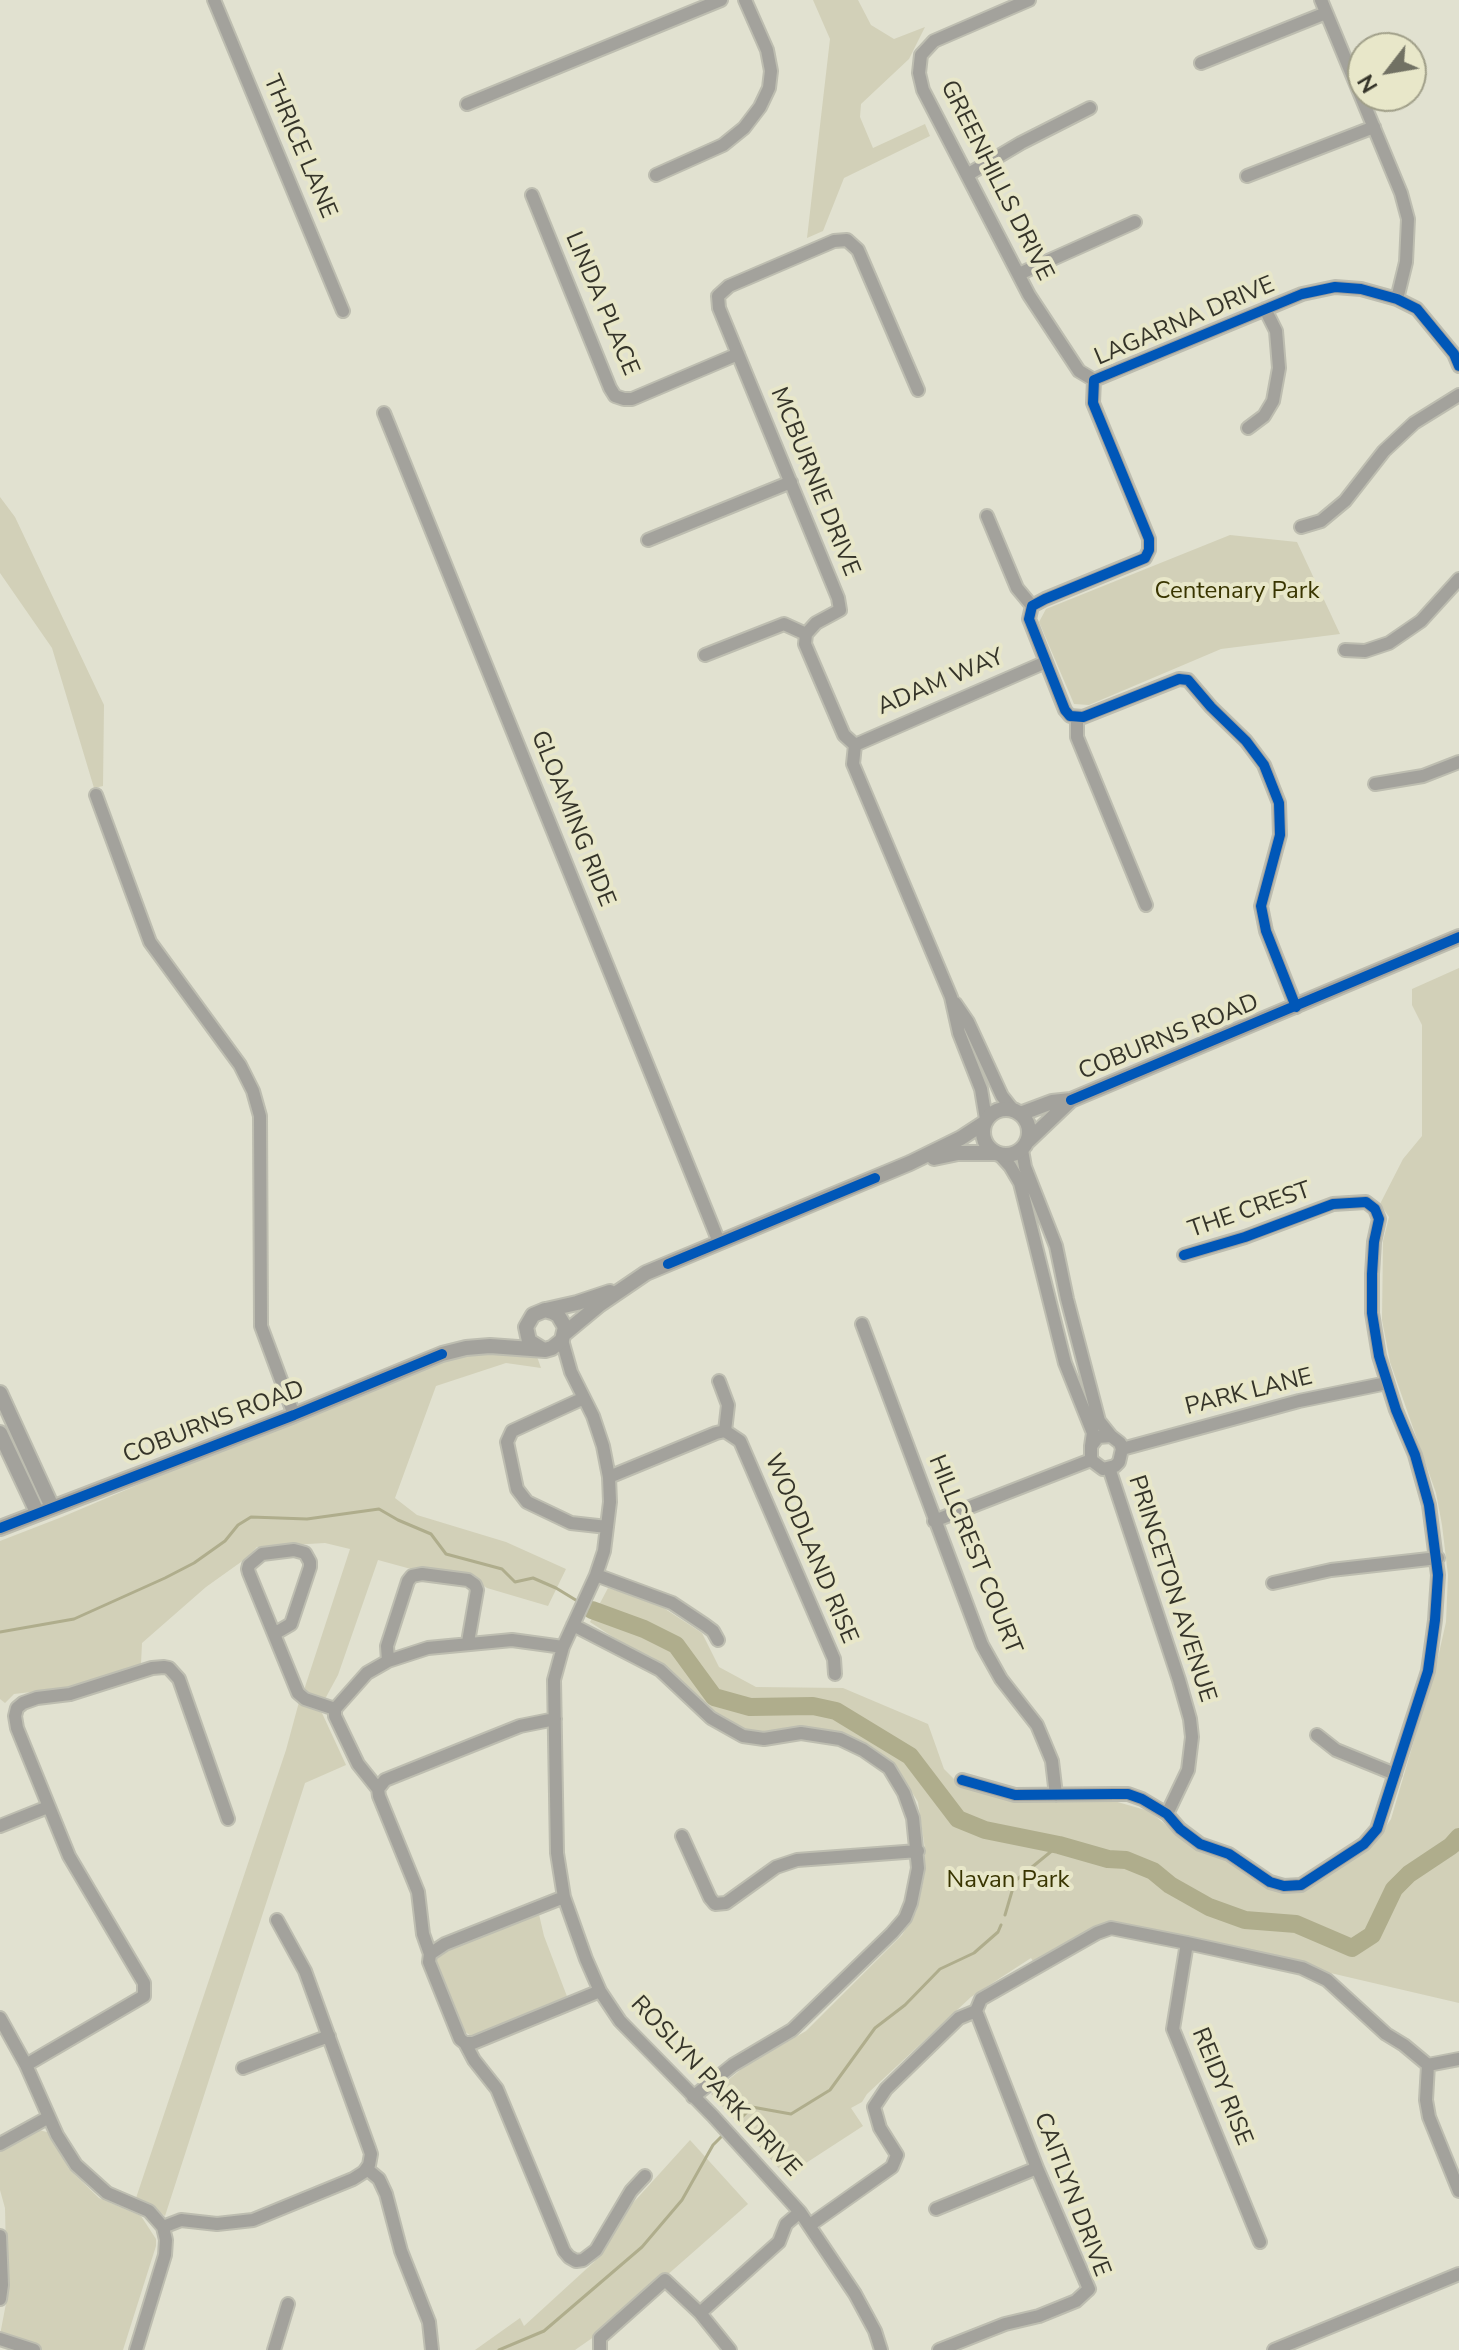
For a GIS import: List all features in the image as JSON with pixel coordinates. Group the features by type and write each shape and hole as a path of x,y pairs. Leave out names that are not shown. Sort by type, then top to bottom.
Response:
{"street":[{"name":"THRICE LANE","path":"214,0 343,311"},
{"path":"467,104 721,0"},
{"path":"656,175 723,145 744,128 760,107 769,88 771,71 767,50 745,0"},
{"name":"GREENHILLS DRIVE","path":"1029,0 934,41 921,55 919,73 923,90 1019,274 1079,371 1094,380"},
{"path":"1321,0 1401,193 1408,219 1406,262 1397,299"},
{"path":"1201,63 1326,13"},
{"path":"967,175 1090,108"},
{"path":"1247,176 1374,127"},
{"name":"LINDA PLACE","path":"532,195 615,396 632,399 738,354"},
{"path":"1019,274 1135,222"},
{"name":"MCBURNIE DRIVE","path":"806,634 816,623 840,610 838,598 719,308 718,296 729,286 834,241 847,240 858,250 918,390"},
{"name":"LAGARNA DRIVE","path":"1032,606 1145,558 1149,550 1149,539 1093,403 1094,380 1302,294 1335,287 1361,289 1397,299 1417,309 1445,342 1459,366"},
{"path":"1248,428 1264,416 1273,401 1279,368 1276,331 1265,309"},
{"path":"1301,527 1321,521 1345,501 1384,451 1414,423 1459,395"},
{"name":"GLOAMING RIDE","path":"384,413 719,1242"},
{"path":"648,540 791,482"},
{"path":"987,516 1017,588 1032,606 1029,619 1070,716 1083,717 1179,679 1188,680 1246,741 1264,765 1279,803 1280,835 1261,906 1266,931 1296,1007"},
{"path":"1345,650 1365,651 1389,643 1421,621 1459,579"},
{"path":"705,655 784,624 806,634 805,644 844,735 855,745 853,764 951,997 959,1033 981,1089 985,1121 982,1137 1010,1166 1020,1183 1065,1363 1093,1433 1091,1460 1098,1467 1109,1468 1119,1462 1122,1449 1099,1421 1056,1246 1025,1167 1028,1126 1002,1096 968,1022 951,997"},
{"name":"ADAM WAY","path":"855,745 1046,662"},
{"path":"1077,718 1077,737 1146,905"},
{"path":"1375,784 1423,776 1459,762"},
{"path":"96,795 150,942 240,1065 253,1091 260,1116 261,1326 294,1415"},
{"name":"COBURNS ROAD","path":"1017,1112 1071,1100 1459,937"},
{"name":"COBURNS ROAD","path":"1025,1146 1071,1100"},
{"path":"625,1286 539,1312 528,1320 526,1334 535,1346 552,1348 625,1286 646,1273 910,1163 961,1138 998,1110 1017,1112"},
{"path":"910,1163 950,1154 1011,1155 1025,1146"},
{"name":"THE CREST","path":"1184,1255 1245,1237 1333,1204 1366,1202 1375,1209 1379,1219 1374,1242 1372,1313 1387,1383"},
{"path":"545,1310 562,1320 563,1337"},
{"name":"COBURNS ROAD","path":"490,1346 516,1335 528,1320"},
{"name":"HILLCREST COURT","path":"862,1324 982,1645 1001,1679 1037,1725 1046,1743 1052,1761 1056,1795"},
{"name":"ROSLYN PARK DRIVE","path":"563,1337 571,1372 601,1439 609,1477 610,1502 604,1551 563,1647 554,1680 557,1853 564,1897 600,1991 620,2021 713,2116 800,2212 855,2294 875,2331 881,2350"},
{"name":"COBURNS ROAD","path":"0,1528 294,1415 442,1354 490,1346 543,1349"},
{"name":"ROSLYN PARK DRIVE","path":"543,1349 557,1356 571,1372"},
{"path":"609,1477 725,1431 728,1405 719,1381"},
{"path":"962,1780 1015,1795 1128,1794 1167,1814 1200,1844 1229,1854 1270,1882 1284,1886 1301,1885 1364,1844 1377,1829 1428,1671 1435,1620 1438,1558 1429,1505 1415,1455 1387,1383"},
{"name":"PARK LANE","path":"1122,1449 1299,1401 1387,1383"},
{"path":"0,1393 52,1507"},
{"path":"584,1398 512,1431 507,1442 517,1489 527,1502 571,1523 607,1527"},
{"name":"WOODLAND RISE","path":"725,1431 740,1441 834,1659 835,1674"},
{"path":"0,1433 37,1512"},
{"path":"1091,1446 1098,1437 1111,1436"},
{"path":"934,1521 1091,1460"},
{"name":"PRINCETON AVENUE","path":"1109,1468 1190,1719 1192,1737 1188,1770 1167,1814"},
{"path":"274,1634 291,1624 310,1567 308,1556 300,1551 269,1552 257,1557 249,1565 249,1573 298,1693 305,1699 335,1709"},
{"path":"1273,1583 1331,1570 1438,1558"},
{"path":"388,1661 387,1646 412,1576 422,1574 468,1580 475,1585 477,1590 468,1642"},
{"path":"596,1575 672,1603 713,1631 718,1640"},
{"path":"573,1625 660,1670 711,1718 743,1736 764,1739 801,1733 840,1739 863,1750 889,1768 904,1793 913,1818 918,1868 905,1918 792,2030 733,2065 693,2097"},
{"path":"563,1647 512,1640 428,1648 388,1661 367,1673 335,1709 335,1716 358,1764 378,1789 418,1892 429,1962 460,2039 497,2089 569,2257 576,2261 583,2260 596,2250 631,2191 645,2176"},
{"path":"26,2065 144,1996 144,1983 69,1856 17,1728 17,1708 37,1698 70,1694 152,1668 164,1667 174,1672 228,1819"},
{"path":"378,1789 385,1780 520,1726 555,1719"},
{"path":"1317,1735 1336,1750 1395,1774"},
{"path":"0,1826 48,1807"},
{"path":"682,1836 715,1904 726,1903 776,1867 797,1860 918,1851"},
{"path":"430,1954 445,1944 564,1897"},
{"path":"163,2227 181,2220 217,2224 253,2220 343,2184 367,2169 371,2154 329,2036 305,1971 277,1920"},
{"path":"810,2225 896,2162 897,2155 880,2128 874,2107 886,2089 959,2018 976,2011 981,1999 1111,1928 1302,1968 1327,1980 1386,2034 1428,2065"},
{"name":"REIDY RISE","path":"1187,1943 1173,2029 1260,2242"},
{"path":"465,2043 473,2043 600,1991"},
{"name":"CAITLYN DRIVE","path":"939,2350 1076,2301 1089,2289 1037,2168 976,2011"},
{"path":"0,2018 69,2154 87,2176 118,2199 149,2211 163,2227 165,2255 136,2350"},
{"path":"243,2068 329,2036"},
{"path":"1428,2065 1459,2059"},
{"path":"1428,2065 1426,2100 1429,2117 1459,2191"},
{"path":"0,2144 49,2117"},
{"path":"936,2209 1037,2168"},
{"path":"367,2169 379,2179 386,2194 401,2251 429,2322 432,2350"},
{"path":"700,2313 779,2242 786,2224 800,2212"},
{"path":"0,2236 0,2299"},
{"path":"1274,2350 1459,2274"},
{"path":"600,2350 600,2338 665,2280 700,2313 730,2350"},
{"path":"274,2350 288,2304"},
{"path":"0,2339 34,2350"}],"green space":[{"path":"813,0 858,0 871,25 894,39 925,27 909,59 861,104 860,117 873,148 925,124 930,136 844,178 823,231 807,238 830,39"},
{"path":"0,497 15,517 104,705 103,786 94,788 52,648 0,573"},
{"name":"Centenary Park","path":"1230,535 1297,542 1340,634 1221,649 1089,705 1074,704 1039,622 1046,609"},
{"name":"Navan Park","path":"1459,968 1459,2003 1112,1922 1100,1925 1033,1961 1031,1958 971,1997 862,2102 851,2108 863,2126 786,2176 711,2094 744,2067 806,2031 902,1935 916,1912 924,1878 925,1849 918,1802 900,1773 855,1740 747,1730 721,1719 652,1657 622,1643 590,1622 608,1588 656,1603 702,1633 719,1667 756,1687 843,1688 928,1724 944,1769 960,1785 1016,1801 1114,1801 1149,1811 1190,1845 1225,1860 1276,1891 1304,1891 1374,1844 1391,1819 1437,1662 1446,1622 1448,1575 1436,1493 1390,1362 1382,1320 1383,1241 1389,1217 1380,1204 1403,1159 1422,1136 1422,1025 1412,1005 1412,989"},
{"path":"535,1351 541,1368 506,1363 436,1386 395,1498 417,1515 506,1542 566,1569 548,1606 487,1588 468,1576 411,1569 378,1560 338,1675 325,1699 303,1693 350,1549 325,1543 257,1547 142,1643 141,1664 66,1688 14,1694 5,1703 0,1699 0,1541 447,1354"},
{"path":"299,1702 322,1713 346,1765 305,1783 165,2216 152,2206 135,2201 286,1750"},
{"path":"538,1910 544,1936 568,1999 471,2036 458,2027 434,1964 438,1951"},
{"path":"36,2129 50,2133 69,2169 99,2198 141,2216 156,2239 123,2350 28,2350 0,2335 7,2298 0,2148"},
{"path":"690,2140 748,2204 608,2327 575,2350 475,2350 520,2318 524,2326 594,2262 632,2204"}],"waterway":[{"path":"0,1632 74,1619 165,1578 194,1563 251,1517 307,1519 379,1509 431,1534 446,1554 502,1569 515,1582 533,1578 579,1602"},
{"path":"592,1610 644,1629 676,1645 714,1697 750,1707 813,1706 836,1711 910,1756 958,1819 985,1830 1108,1859 1126,1860 1153,1871 1170,1885 1209,1907 1245,1920 1296,1924 1352,1948 1372,1935 1394,1889 1459,1837"},
{"path":"1454,1842 1459,1850"},
{"path":"1005,1915 1015,1881 1059,1845"},
{"path":"737,2122 752,2107 791,2114 830,2090 875,2028 905,2005 940,1969 974,1953 998,1932 1001,1925"},
{"path":"499,2350 544,2331 642,2247 682,2200 713,2145 725,2133"}],"cycle path":[{"path":"1296,1007 1266,931 1261,906 1280,835 1279,803 1264,765 1246,741 1188,680 1179,679 1083,717 1070,716 1029,619 1032,606 1145,558 1149,550 1149,539 1093,403 1094,380 1302,294 1335,287 1361,289 1397,299 1417,309 1454,354 1459,366"},
{"path":"1071,1100 1459,937"},
{"path":"668,1264 875,1178"},
{"path":"962,1780 1015,1795 1128,1794 1167,1814 1200,1844 1229,1854 1270,1882 1284,1886 1301,1885 1364,1844 1377,1829 1428,1671 1438,1575 1429,1505 1415,1455 1396,1410 1379,1356 1372,1313 1374,1242 1379,1219 1375,1209 1366,1202 1333,1204 1245,1237 1184,1255"},
{"path":"0,1528 294,1415 442,1354"}]}
